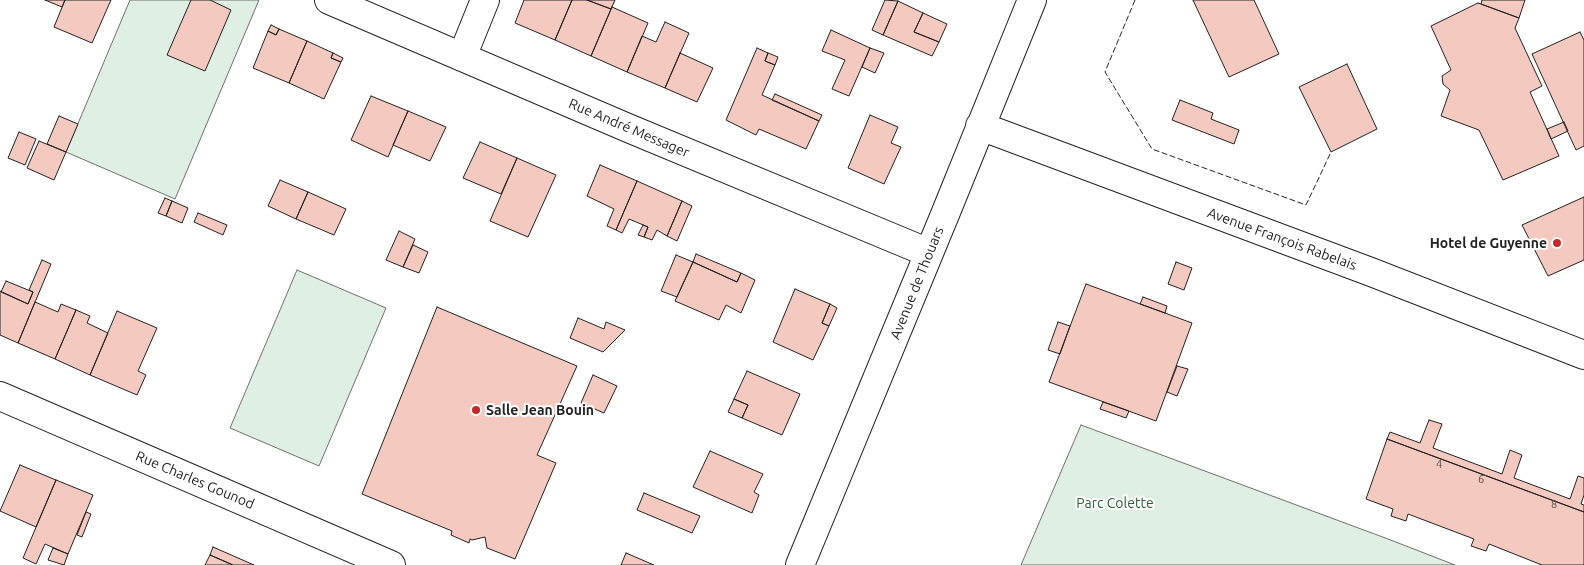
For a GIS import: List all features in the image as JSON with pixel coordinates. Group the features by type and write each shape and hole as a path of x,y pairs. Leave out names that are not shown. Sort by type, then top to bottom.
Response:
{"street":[{"name":"Rue André Messager","path":"329,0 628,128 929,253"},
{"path":"462,56 485,0"},
{"name":"Avenue de Thouars","path":"800,565 1032,0"},
{"name":"Avenue François Rabelais","path":"980,126 1371,272 1584,355"},
{"name":"Rue Charles Gounod","path":"0,396 391,565"}],"green space":[{"path":"130,0 259,0 175,199 66,152"},
{"path":"297,270 386,308 319,466 230,428"},
{"name":"Parc Colette","path":"1081,425 1388,539 1455,565 1021,565"}],"building":[{"path":"45,0 65,0 62,7"},
{"path":"65,0 111,0 92,43 54,27"},
{"path":"191,0 210,0 231,10 205,71 167,55"},
{"path":"524,0 572,0 555,40 515,23"},
{"path":"572,0 587,0 611,9 591,56 555,40"},
{"path":"587,0 615,0 611,9"},
{"path":"885,0 898,1 883,35 872,30"},
{"path":"1193,0 1254,0 1279,54 1229,77"},
{"path":"1482,0 1525,0 1519,18 1481,4"},
{"path":"898,1 923,13 914,32 939,42 932,56 883,35"},
{"path":"1478,3 1519,18 1515,28 1542,86 1530,92 1559,156 1503,180 1479,130 1441,116 1450,90 1443,84 1442,76 1451,70 1431,26"},
{"path":"612,7 648,23 627,72 591,56"},
{"path":"923,13 947,24 939,42 914,32"},
{"path":"665,22 689,33 665,88 627,72 642,36 656,42"},
{"path":"271,25 279,29 276,35 268,31"},
{"path":"279,29 307,41 289,83 253,68 268,31 276,35"},
{"path":"831,30 870,48 849,96 832,89 845,60 822,51"},
{"path":"1580,32 1584,40 1584,146 1576,150 1532,54"},
{"path":"307,41 333,53 331,58 341,62 324,99 289,83"},
{"path":"757,48 768,53 765,61 775,65 762,95 819,121 806,149 759,129 756,135 726,120"},
{"path":"870,48 884,53 875,73 862,67"},
{"path":"333,53 343,58 341,62 331,58"},
{"path":"680,53 713,68 697,102 665,88"},
{"path":"768,53 778,57 775,65 765,61"},
{"path":"1347,64 1377,129 1331,152 1299,87"},
{"path":"775,94 822,115 819,121 772,100"},
{"path":"371,96 408,111 388,157 351,140"},
{"path":"1180,100 1213,113 1211,119 1239,130 1234,144 1172,120"},
{"path":"408,111 446,127 430,161 393,145"},
{"path":"870,115 898,127 891,143 901,147 884,184 848,168"},
{"path":"59,116 78,124 66,152 47,144"},
{"path":"1564,122 1568,131 1551,139 1547,129"},
{"path":"19,132 36,139 25,165 8,158"},
{"path":"39,141 66,152 54,180 27,168"},
{"path":"480,142 517,158 501,194 463,178"},
{"path":"517,158 556,175 528,237 490,221"},
{"path":"600,165 637,181 616,230 607,226 614,209 587,196"},
{"path":"280,180 308,192 296,219 268,206"},
{"path":"637,181 682,201 667,236 657,230 652,240 644,237 648,227 629,219 622,233 616,230"},
{"path":"308,192 346,209 334,235 296,219"},
{"name":"Hotel de Guyenne","path":"1584,197 1584,260 1548,276 1522,225"},
{"path":"165,198 172,201 166,216 158,213"},
{"path":"172,201 188,208 182,223 166,216"},
{"path":"682,201 692,206 677,241 667,236"},
{"path":"198,213 227,225 223,235 194,222"},
{"path":"643,225 648,227 644,237 638,235"},
{"path":"399,231 415,239 403,267 386,260"},
{"path":"413,245 428,252 419,273 403,267"},
{"path":"696,254 741,273 737,282 693,262"},
{"path":"676,255 693,262 677,297 661,291"},
{"path":"42,260 51,264 18,343 0,335 0,291 28,304 33,292 29,290"},
{"path":"693,262 737,282 741,273 755,280 741,313 726,305 719,320 675,301"},
{"path":"1176,262 1192,268 1184,290 1168,284"},
{"path":"6,281 33,292 28,304 1,292"},
{"path":"1086,284 1192,323 1156,421 1049,382"},
{"path":"795,289 830,304 822,323 829,326 813,360 773,342"},
{"path":"1143,297 1167,306 1165,313 1140,304"},
{"path":"35,302 58,312 61,304 76,310 55,359 18,343"},
{"path":"830,304 837,308 829,326 822,323"},
{"name":"Salle Jean Bouin","path":"437,307 577,366 537,455 556,463 515,559 487,548 485,537 470,539 469,543 451,535 452,531 362,494"},
{"path":"76,310 90,316 87,323 108,333 90,375 55,359"},
{"path":"117,311 157,328 138,371 146,375 137,395 90,375"},
{"path":"578,318 604,329 606,322 625,330 603,352 570,338"},
{"path":"1058,322 1070,326 1060,354 1048,350"},
{"path":"1177,366 1188,369 1177,396 1167,392"},
{"path":"747,371 800,394 782,435 742,418 748,405 734,399"},
{"path":"593,375 617,386 604,413 581,403"},
{"path":"734,399 748,405 742,418 728,412"},
{"path":"1103,402 1129,411 1126,418 1100,409"},
{"path":"1429,420 1442,424 1433,448 1502,474 1510,450 1522,455 1514,478 1570,499 1578,476 1584,478 1584,495 1581,504 1584,505 1584,512 1387,439 1390,432 1420,443"},
{"path":"1387,439 1584,512 1584,565 1542,565 1489,544 1486,551 1471,546 1474,539 1408,514 1406,521 1391,516 1393,509 1366,499"},
{"path":"710,451 763,474 754,492 759,495 752,513 693,487"},
{"path":"20,465 56,480 36,527 0,511"},
{"path":"56,480 93,495 68,554 45,544 36,564 23,558"},
{"path":"644,493 700,516 692,533 637,510"},
{"path":"86,512 91,514 82,537 77,535"},
{"path":"213,547 254,565 233,565 210,555"},
{"path":"53,548 68,554 64,565 48,560"},
{"path":"626,553 654,565 621,565"},
{"path":"210,555 233,565 205,565"}],"fence":[{"path":"1135,0 1105,72 1152,149 1306,205 1331,152"}],"place":[{"name":"Hotel de Guyenne","path":"1557,243"},
{"name":"Salle Jean Bouin","path":"476,410"}]}
